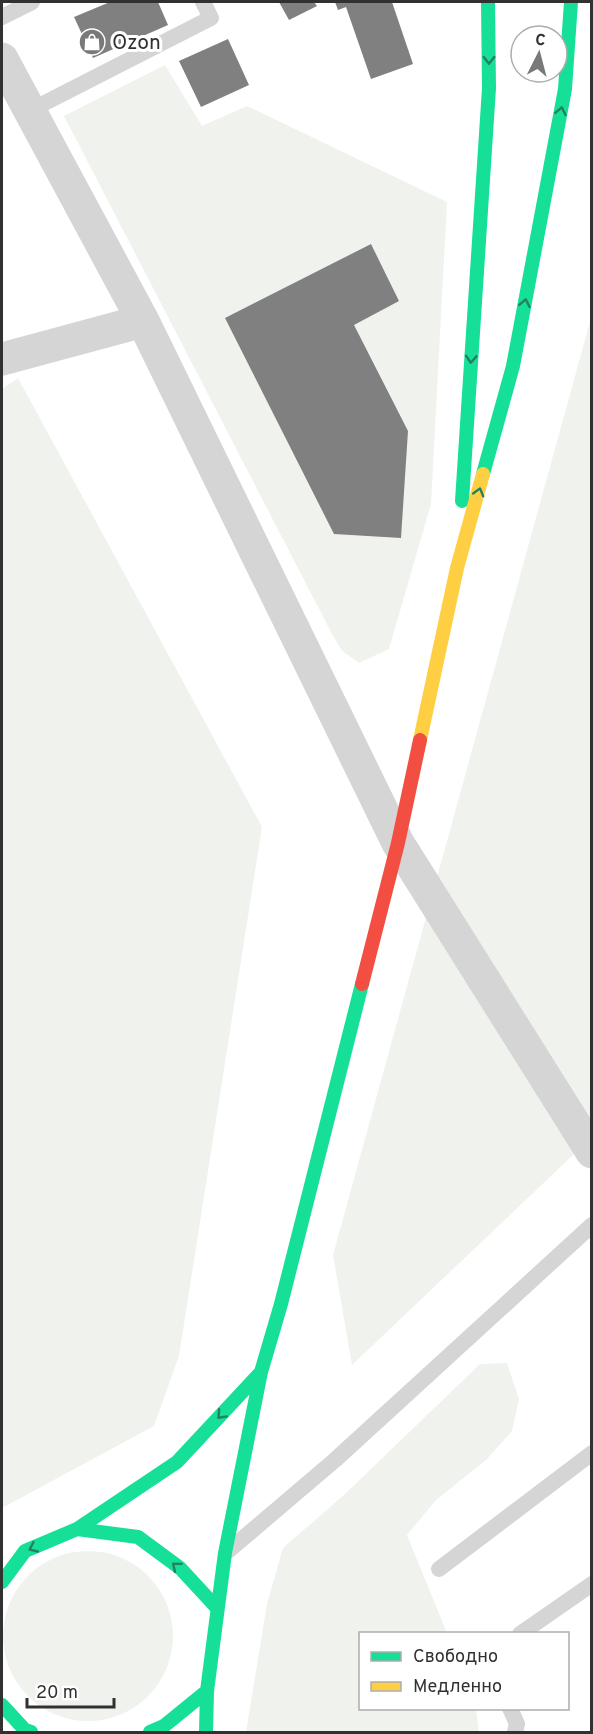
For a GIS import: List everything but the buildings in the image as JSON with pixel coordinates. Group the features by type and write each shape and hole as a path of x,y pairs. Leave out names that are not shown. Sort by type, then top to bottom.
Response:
{"main road":[{"path":"457,568 489,88 488,2"},
{"path":"206,1732 207,1691 225,1553 261,1372 281,1304 398,843 457,568 513,366 565,89 570,2"},
{"path":"2,1582 25,1551 77,1529 177,1462 261,1372"},
{"path":"77,1529 138,1537 180,1568 218,1608"},
{"path":"150,1732 164,1726 207,1691"},
{"path":"2,1705 25,1730 31,1732"}],"street":[{"path":"2,59 143,321 398,843 591,1152"},
{"path":"2,359 143,321"}],"lane":[{"path":"2,17 32,2"},
{"path":"29,111 211,18 203,2"},
{"path":"225,1553 335,1460 591,1225"},
{"path":"439,1569 591,1453"},
{"path":"523,1632 591,1584"},
{"path":"511,1710 517,1724 515,1732"}],"shaded area":[{"path":"165,65 202,126 247,106 447,202 431,504 389,649 359,663 342,651 332,634 64,116"},
{"path":"591,318 591,1138 352,1365 333,1255"},
{"path":"18,378 262,827 179,1356 154,1426 2,1508 2,389"},
{"path":"507,1363 519,1399 512,1431 486,1460 436,1500 407,1535 447,1632 359,1632 359,1710 476,1710 479,1732 246,1732 267,1604 283,1548 346,1493 480,1364"},
{"path":"88,1551 121,1557 148,1576 167,1603 173,1636 167,1669 148,1696 121,1715 88,1721 55,1715 28,1696 9,1669 3,1636 9,1603 28,1576 55,1557"}],"traffic: fast":[{"path":"462,501 489,88 488,2"},
{"path":"483,474 513,366 565,89 571,2"},
{"path":"206,1732 207,1691 225,1553 261,1372 281,1304 362,984"},
{"path":"2,1582 25,1551 77,1529 177,1462 261,1372"},
{"path":"77,1529 138,1537 180,1568 217,1608"},
{"path":"150,1732 164,1726 207,1691"},
{"path":"2,1705 25,1730 31,1732"}],"traffic: slow":[{"path":"420,740 457,568 483,474"}],"traffic: jam":[{"path":"362,984 398,843 420,740"}],"place":[{"name":"Ozon","path":"92,42"}]}
